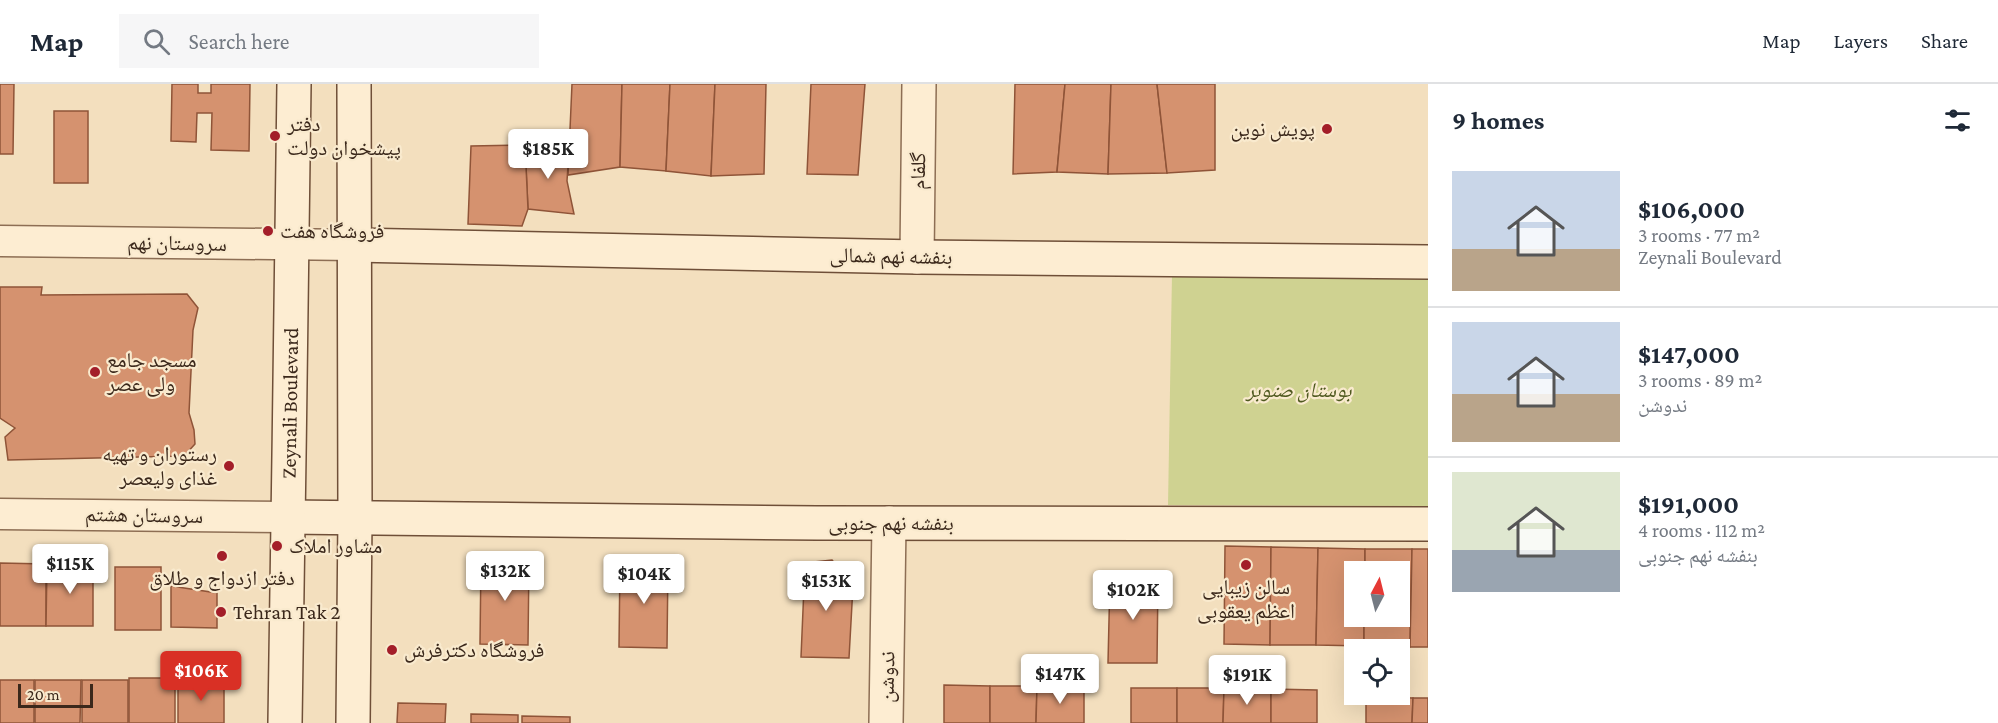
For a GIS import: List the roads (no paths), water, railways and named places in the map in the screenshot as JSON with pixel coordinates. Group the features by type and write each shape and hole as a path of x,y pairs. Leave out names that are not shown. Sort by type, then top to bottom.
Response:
{"main road":[{"name":"Zeynali Boulevard","path":"285,723 294,84"},
{"path":"352,723 355,517 354,84"},
{"name":"گلفام","path":"900,84 908,257"},
{"name":"گلفام","path":"908,257 920,84"},
{"name":"بنفشه نهم شمالی","path":"354,245 908,257 1428,262"},
{"name":"بنفشه نهم جنوبی","path":"287,517 889,523 1428,524"},
{"name":"ندوشن","path":"886,723 889,523"}],"street":[{"name":"سروستان نهم","path":"0,241 354,245"},
{"name":"سروستان هشتم","path":"0,514 287,517"}],"place":[{"name":"پویش نوین","path":"1327,129"},
{"name":"دفتر پیشخوان دولت","path":"275,136"},
{"name":"فروشگاه هفت","path":"268,231"},
{"name":"مسجد جامع ولی عصر","path":"95,372"},
{"name":"رستوران و تهیه غذای ولیعصر","path":"229,466"},
{"name":"مشاور املاک","path":"277,546"},
{"name":"دفتر ازدواج و طلاق","path":"222,556"},
{"name":"سالن زیبایی اعظم یعقوبی","path":"1246,565"},
{"name":"Tehran Tak 2","path":"221,612"},
{"name":"فروشگاه دکترفرش","path":"392,650"}],"park label":[{"name":"بوستان صنوبر","path":"1299,390"}]}
